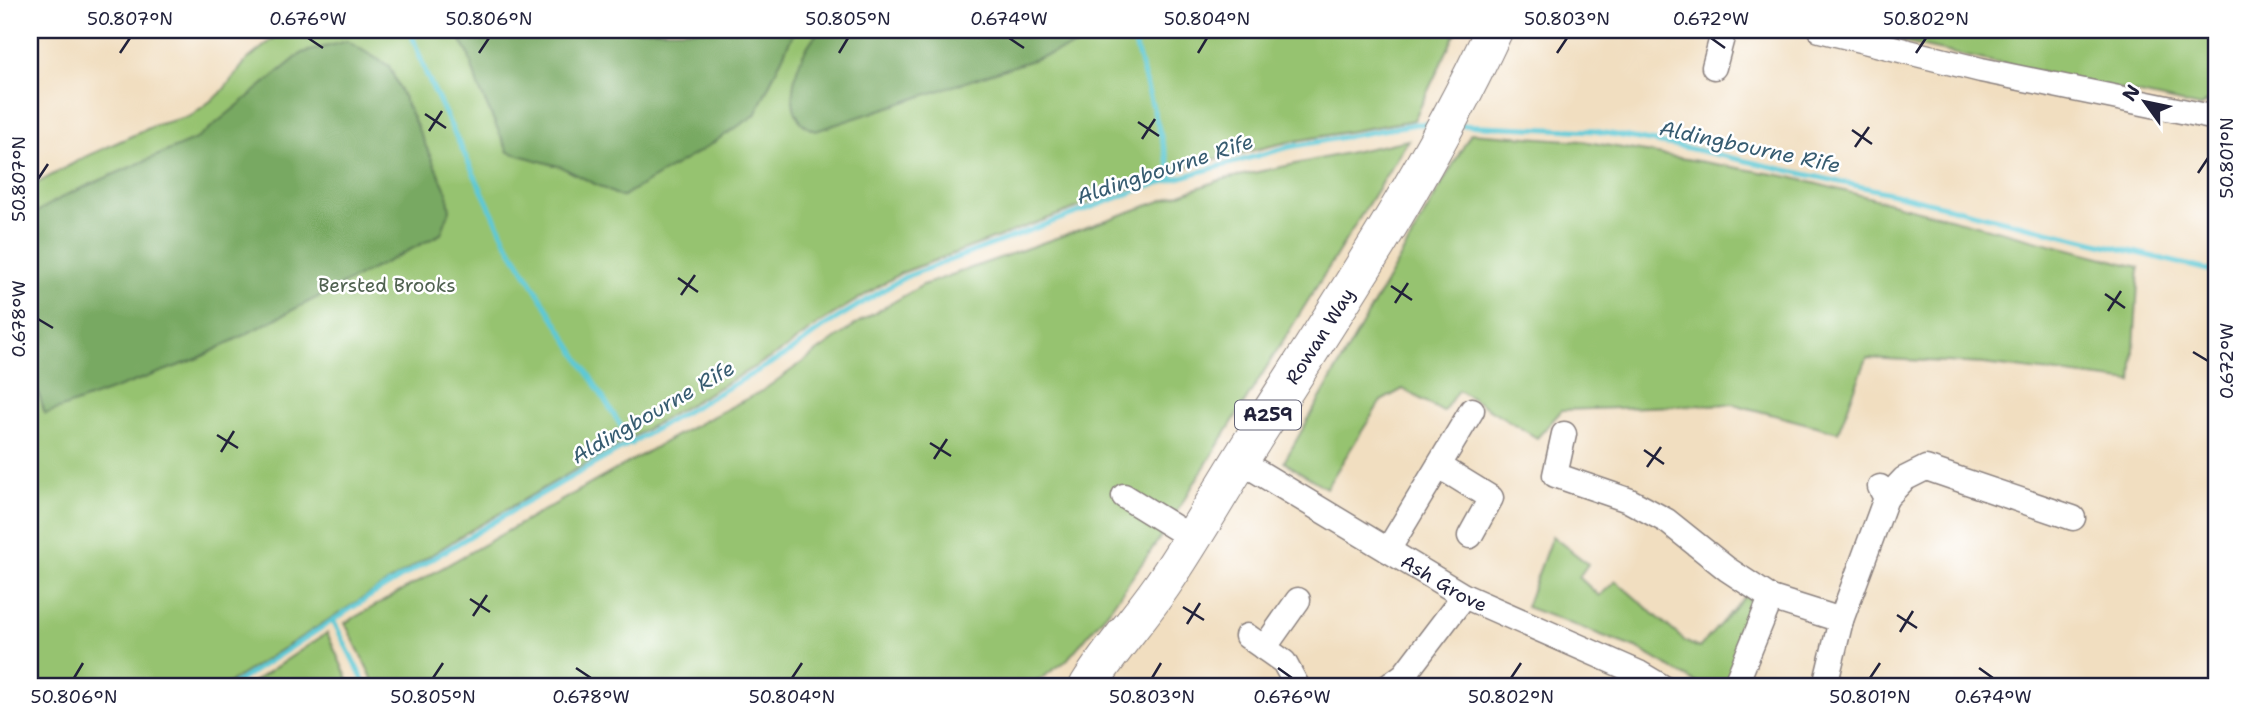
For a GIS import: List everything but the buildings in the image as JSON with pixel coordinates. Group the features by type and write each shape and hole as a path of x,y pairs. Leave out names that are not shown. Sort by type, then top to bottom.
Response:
{"highway":[{"name":"Rowan Way","path":"1070,686 1095,675 1163,583 1426,160 1465,91 1494,30"}],"street":[{"path":"1713,68 1724,30"},
{"path":"1820,30 1981,70 2216,118"},
{"path":"1388,550 1472,410"},
{"path":"1564,434 1555,475 1628,500 1667,521 1771,598 1841,620"},
{"name":"Ash Grove","path":"1240,461 1464,596 1639,673 1661,686"},
{"path":"1439,466 1491,498 1470,536"},
{"path":"1825,686 1841,620 1883,493 1926,468 2073,518"},
{"path":"1124,496 1192,538"},
{"path":"1389,686 1404,674 1464,596"},
{"path":"1735,686 1771,598"},
{"path":"1297,686 1284,662 1256,642 1298,600"}],"green space":[{"name":"Bersted Brooks","path":"284,30 1457,30 1414,120 1284,143 1195,164 901,273 821,322 782,351 466,533 224,686 30,686 30,187 85,157 156,125 190,116 220,94 247,60"},
{"path":"455,30 795,30 755,115 702,150 621,197 561,167 508,152 478,86 468,53"},
{"path":"821,30 1096,30 1081,44 816,131 803,124 796,113 793,99 794,84 804,53"},
{"path":"1846,30 2216,30 2216,84 2208,101 2200,107"},
{"path":"347,41 389,66 447,192 450,210 441,234 197,359 45,414 30,366 30,216 66,195 198,138 302,53"},
{"path":"1471,133 1582,141 1790,177 2139,267 2132,382 1984,364 1867,358 1838,432 1733,404 1562,410 1537,438 1458,390 1443,412 1403,389 1381,401 1326,488 1284,462"},
{"path":"1408,140 1164,532 1110,609 1066,661 1030,686 376,686 345,623 679,434 762,391 859,322 923,285 1220,180"},
{"path":"1552,536 1588,564 1579,577 1599,596 1616,581 1686,642 1699,648 1747,594 1753,616 1726,683 1720,686 1702,686 1638,649 1526,607"},
{"path":"327,633 351,686 247,686"}],"waterway":[{"path":"410,30 427,76 507,243 632,444"},
{"path":"1131,30 1173,179"},
{"name":"Aldingbourne Rife","path":"231,686 375,593 522,505 787,354 826,325 905,277 1149,186 1289,147 1416,124 1433,124"},
{"name":"Aldingbourne Rife","path":"1460,125 1594,131 1683,147 1899,195 2216,272"},
{"path":"333,620 366,686"}]}
